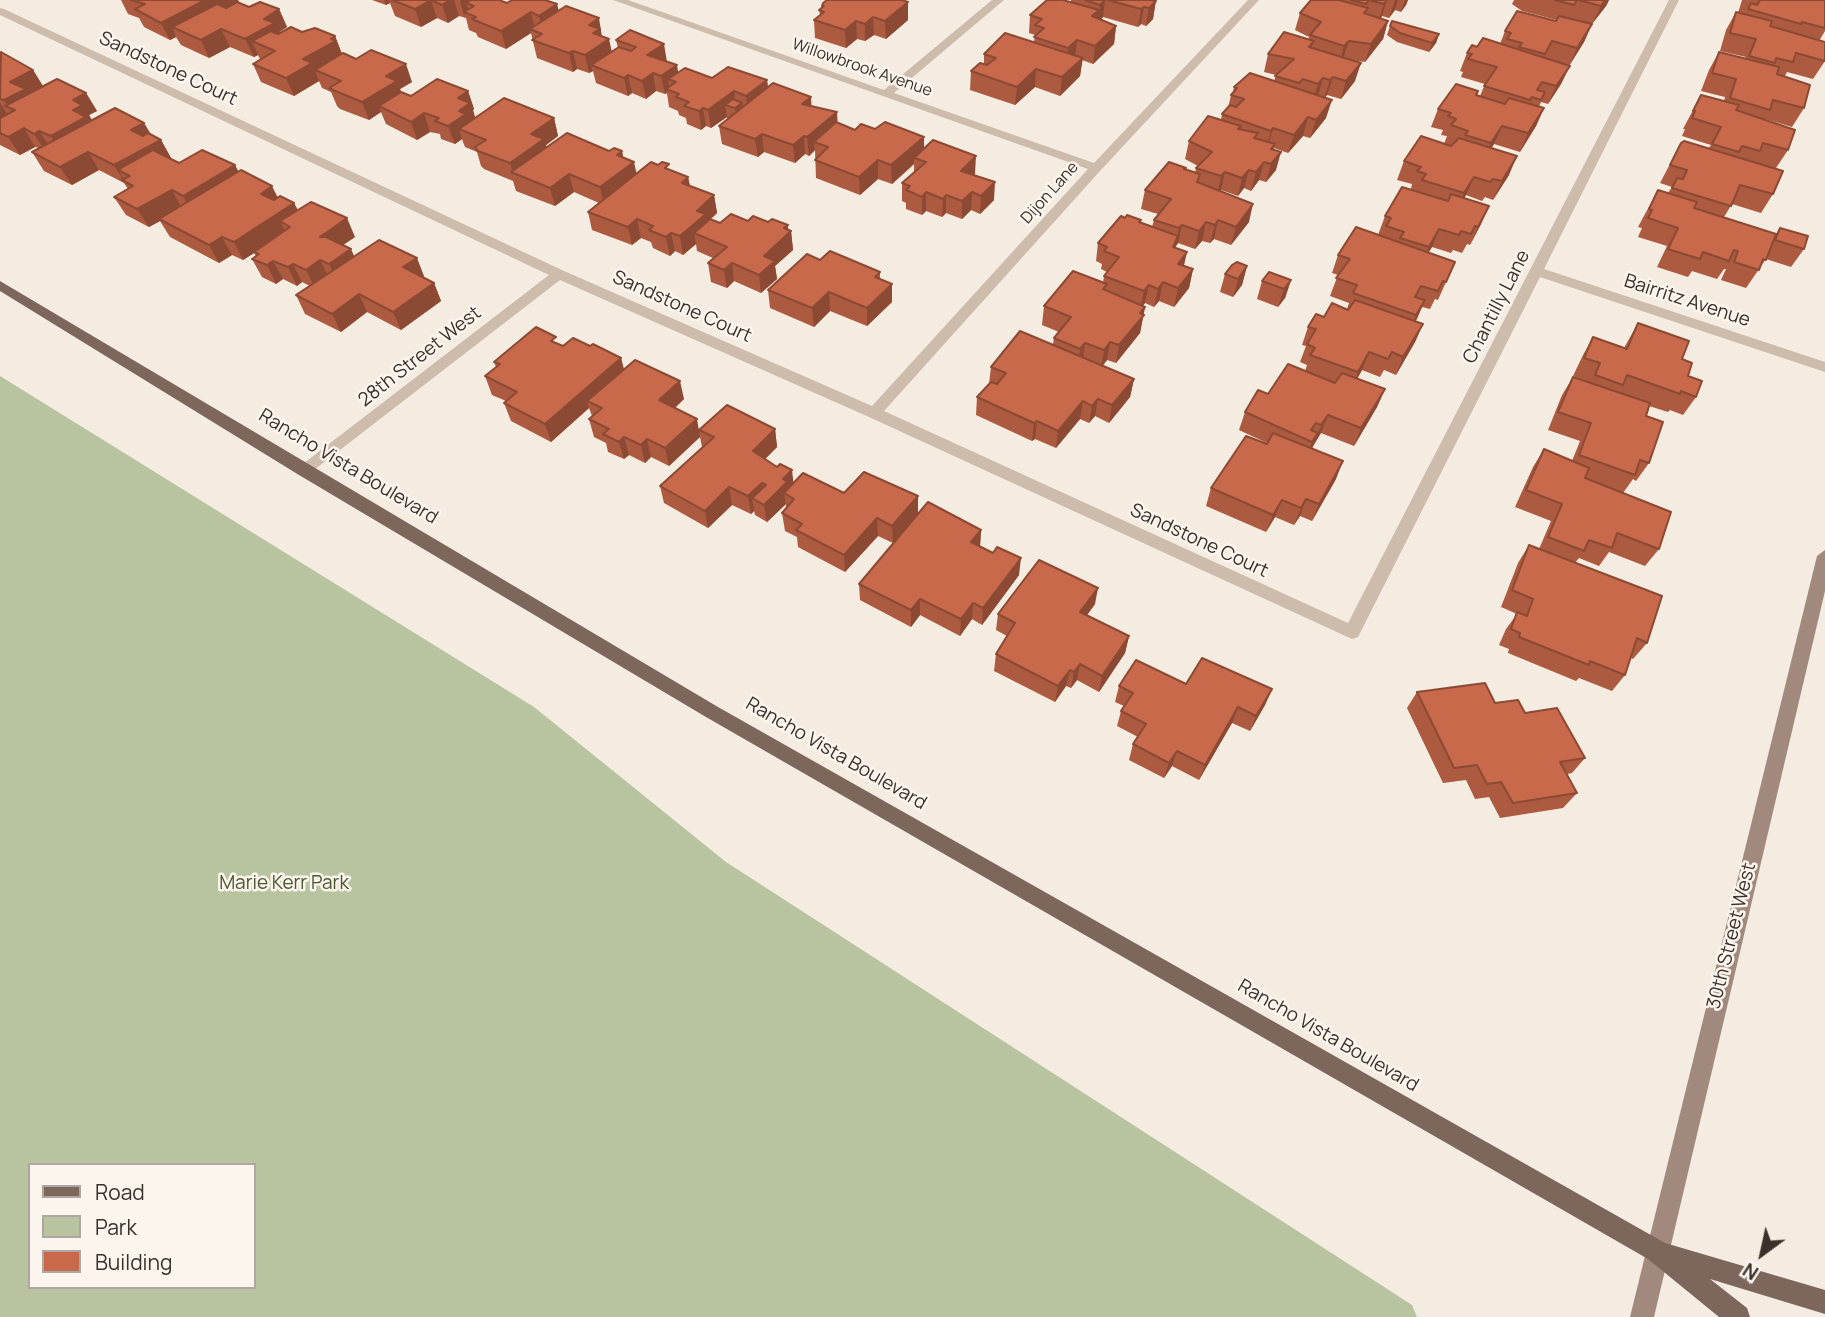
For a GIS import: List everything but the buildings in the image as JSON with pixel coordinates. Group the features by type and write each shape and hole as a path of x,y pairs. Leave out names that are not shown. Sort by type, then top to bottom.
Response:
{"main road":[{"name":"Rancho Vista Boulevard","path":"0,285 305,471 724,719 1656,1251 1738,1317"},
{"name":"Rancho Vista Boulevard","path":"1656,1251 1825,1302"}],"street":[{"name":"Willowbrook Avenue","path":"618,0 1096,168"},
{"path":"887,93 999,0"},
{"name":"Dijon Lane","path":"874,413 1096,168 1254,0"},
{"name":"Chantilly Lane","path":"1352,632 1674,0"},
{"name":"Sandstone Court","path":"0,11 559,274 874,413 1352,632"},
{"name":"Bairritz Avenue","path":"1536,271 1825,367"},
{"name":"28th Street West","path":"305,471 559,274"},
{"name":"30th Street West","path":"1642,1317 1825,556"}],"green space":[{"name":"Marie Kerr Park","path":"0,376 534,707 726,862 1412,1305 1417,1317 0,1317"}]}
